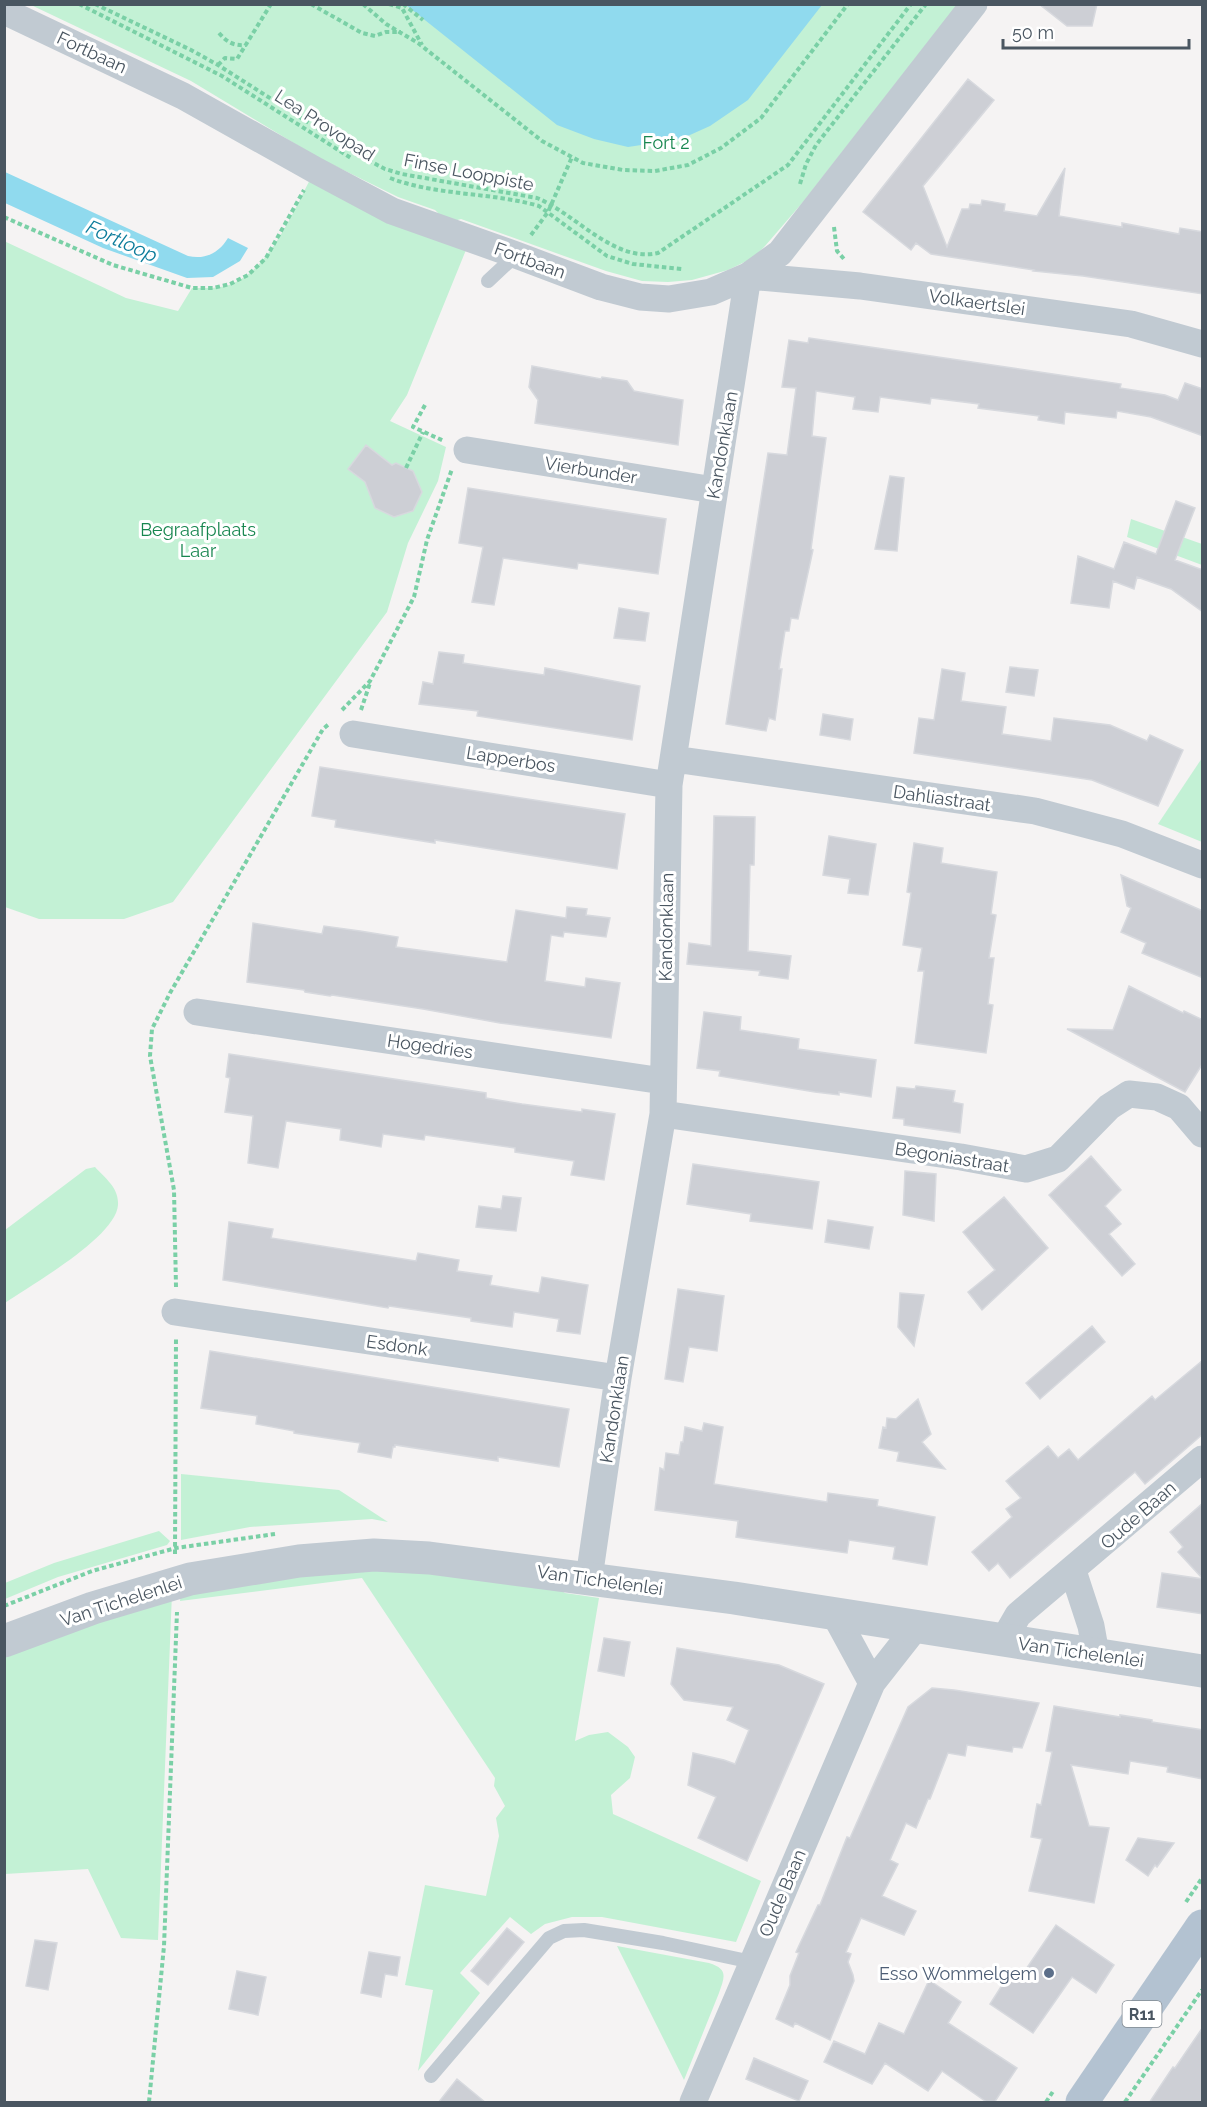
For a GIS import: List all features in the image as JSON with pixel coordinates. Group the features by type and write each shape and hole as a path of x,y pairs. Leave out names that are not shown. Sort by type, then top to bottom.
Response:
{"main road":[{"name":"R11","path":"1082,2103 1203,1926"}],"street":[{"name":"Fortbaan","path":"4,11 183,96 392,211 601,287 640,297 669,299 711,292 748,276 780,253 974,4"},
{"name":"Volkaertslei","path":"748,276 860,286 1131,324 1203,344"},
{"name":"Kandonklaan","path":"589,1578 618,1378 663,1114 672,772 748,276"},
{"name":"Vierbunder","path":"467,450 714,490"},
{"name":"Lapperbos","path":"353,734 672,772"},
{"name":"Dahliastraat","path":"672,772 1035,811 1122,834 1203,865"},
{"name":"Hogedries","path":"197,1012 663,1081"},
{"name":"Begoniastraat","path":"663,1114 961,1157 1026,1169 1058,1159 1109,1107 1129,1094 1157,1097 1179,1107 1203,1134"},
{"name":"Esdonk","path":"176,1312 618,1378"},
{"name":"Oude Baan","path":"1003,1641 1018,1615 1203,1459"},
{"name":"Van Tichelenlei","path":"4,1641 93,1608 176,1583 299,1561 374,1555 429,1558 734,1598 1203,1671"},
{"path":"1073,1570 1091,1626 1096,1654"},
{"path":"835,1615 872,1683"},
{"name":"Oude Baan","path":"693,2103 872,1683 916,1627"}],"lane":[{"path":"488,281 516,255"},
{"path":"431,2076 549,1938 564,1931 584,1930 663,1942 752,1962"}],"path":[{"name":"Lea Provopad","path":"79,4 222,76 356,160"},
{"name":"Finse Looppiste","path":"95,4 218,65 385,169 425,179 537,198 551,204 615,248 645,255 658,253 788,165 911,4"},
{"path":"218,65 225,58 237,59 271,4"},
{"path":"311,4 362,33 375,36 386,32 402,32"},
{"path":"363,4 386,24 424,48 542,141 584,163 623,170 655,171 688,165 721,148 761,118 848,4"},
{"path":"389,4 403,6 423,20"},
{"path":"800,185 806,164 816,145 926,4"},
{"path":"403,6 424,48"},
{"path":"219,33 227,42 246,45"},
{"path":"548,212 572,157"},
{"path":"4,217 112,265 192,288 213,288 230,284 248,275 266,258 315,170"},
{"name":"Lea Provopad","path":"384,176 450,192 526,202 539,206 607,256 633,264 684,269"},
{"path":"813,211 834,228 834,242 841,256 851,266 863,269 860,286"},
{"path":"424,405 413,427 467,450"},
{"path":"406,468 423,432"},
{"path":"149,2103 164,1946 176,1583"},
{"path":"1125,2103 1203,1990"}],"green space":[{"name":"Fort 2","path":"31,5 957,5 803,202 753,258 728,270 692,280 668,282 642,281 606,271 461,219 454,221 443,218 435,210 398,197 317,157 191,81"},
{"name":"Begraafplaats Laar","path":"315,170 468,245 407,395 390,421 446,447 438,481 408,543 387,612 173,902 124,919 39,919 5,907 4,241 126,298 178,311 192,288 215,288 229,285 244,277 257,266 280,236"},
{"path":"1131,519 1202,544 1202,565 1127,537"},
{"path":"1202,758 1202,842 1158,824"},
{"path":"95,1167 111,1184 118,1199 114,1218 88,1245 52,1273 5,1303 5,1230 86,1169"},
{"path":"181,1474 339,1490 388,1522 372,1519 250,1527 181,1540"},
{"path":"159,1531 170,1541 167,1545 58,1577 5,1599 5,1583 54,1563"},
{"path":"396,1569 599,1598 575,1741 589,1735 608,1732 628,1747 635,1757 630,1778 611,1795 613,1814 761,1881 736,1942 602,1917 572,1917 545,1924 531,1934 510,1917 460,1973 480,1993 418,2071 433,1990 405,1985 425,1885 486,1896 499,1836 496,1818 505,1806 494,1786 495,1778 362,1578 180,1601 181,1591 313,1574"},
{"path":"172,1593 158,1940 121,1938 88,1869 5,1874 5,1656"},
{"path":"617,1946 709,1963 722,1971 721,1987 684,2080"}],"water":[{"path":"406,5 822,5 748,100 710,126 681,139 628,147 594,139 557,125"},
{"name":"Fortloop","path":"5,172 188,256 200,257 211,254 228,238 248,248 240,261 213,277 187,278 103,248 5,203"}],"building":[{"path":"1039,4 1097,4 1092,26 1067,26"},
{"path":"968,79 994,100 923,186 947,247 962,209 969,209 970,204 981,205 982,200 1005,204 1004,211 1037,216 1065,168 1059,216 1122,227 1122,223 1179,234 1180,228 1203,232 1203,294 1033,271 931,254 916,243 911,250 863,212"},
{"path":"809,338 1121,384 1120,388 1165,395 1178,400 1185,383 1203,389 1203,436 1151,417 1117,411 1116,418 1065,412 1064,424 1038,420 1039,416 978,408 979,404 931,398 930,404 880,397 878,412 853,409 855,397 816,391 812,436 826,438 811,549 813,550 798,619 791,618 789,631 785,631 775,720 769,718 766,731 726,724 768,453 787,455 796,388 782,387 789,340 808,343"},
{"path":"532,366 601,379 602,377 627,381 634,391 683,400 678,445 535,423 538,400 529,387"},
{"path":"366,445 392,465 396,463 413,471 422,492 413,511 394,517 375,508 365,482 348,469"},
{"path":"890,476 904,478 897,551 875,549"},
{"path":"468,488 666,519 658,574 578,563 577,569 503,558 494,605 472,602 483,547 459,543"},
{"path":"1176,501 1195,508 1175,560 1203,570 1203,612 1171,589 1137,577 1134,589 1113,581 1109,608 1071,603 1078,556 1114,569 1124,542 1156,554"},
{"path":"619,608 649,613 645,641 614,638"},
{"path":"439,652 464,655 463,663 544,675 545,668 640,686 632,740 477,716 478,711 419,704 423,682 433,684"},
{"path":"1010,667 1038,670 1034,696 1006,692"},
{"path":"942,669 965,673 961,701 1006,707 1002,734 1051,741 1054,718 1110,725 1147,741 1150,735 1183,750 1158,806 1092,780 914,753 919,718 934,720"},
{"path":"823,714 853,719 850,740 820,735"},
{"path":"320,767 625,814 617,869 435,840 435,843 335,827 336,820 312,816"},
{"path":"714,816 755,817 754,865 750,865 748,951 791,956 788,979 759,975 760,971 687,964 689,943 711,946"},
{"path":"829,836 876,844 868,895 848,893 850,879 823,875"},
{"path":"914,843 943,848 941,863 997,872 991,914 996,915 989,958 994,958 988,1004 993,1005 986,1053 915,1043 924,971 918,971 922,948 903,945 911,893 907,892"},
{"path":"1121,875 1203,911 1203,978 1142,953 1146,943 1121,932 1131,908 1127,906"},
{"path":"567,907 587,909 586,915 610,918 606,937 564,932 563,937 551,935 545,981 585,987 586,978 620,983 611,1038 500,1023 247,982 253,923 322,934 324,926 360,931 398,937 396,947 507,962 516,910 566,918"},
{"path":"1129,986 1183,1013 1184,1011 1203,1020 1203,1063 1185,1092 1067,1029 1113,1030"},
{"path":"704,1012 741,1017 740,1030 799,1039 798,1049 876,1060 871,1097 839,1092 839,1095 815,1092 719,1076 720,1071 697,1068"},
{"path":"229,1054 486,1093 486,1098 522,1104 615,1114 604,1180 571,1175 574,1161 515,1152 515,1148 425,1135 424,1140 383,1134 381,1147 340,1140 341,1129 286,1121 278,1168 248,1163 253,1116 225,1112 230,1078 226,1077"},
{"path":"916,1086 955,1091 953,1102 963,1104 960,1133 904,1125 904,1119 893,1118 897,1087 915,1089"},
{"path":"1091,1156 1121,1190 1105,1206 1121,1224 1109,1234 1135,1264 1122,1276 1049,1195"},
{"path":"693,1164 819,1182 812,1229 750,1221 751,1214 687,1204"},
{"path":"905,1171 936,1174 934,1221 903,1215"},
{"path":"503,1196 521,1198 516,1231 476,1227 479,1206 501,1209"},
{"path":"1004,1197 1048,1248 982,1310 968,1292 995,1270 963,1232"},
{"path":"828,1220 873,1227 869,1249 825,1242"},
{"path":"229,1222 273,1229 271,1238 416,1261 418,1253 459,1260 457,1271 492,1276 490,1285 539,1293 542,1277 588,1285 580,1334 557,1331 559,1319 514,1312 512,1327 471,1321 471,1318 389,1306 388,1308 223,1280"},
{"path":"678,1289 724,1296 717,1351 689,1347 683,1382 665,1379"},
{"path":"900,1293 924,1295 914,1346 898,1327"},
{"path":"1092,1326 1105,1342 1040,1399 1026,1383"},
{"path":"210,1351 569,1409 559,1467 498,1457 498,1461 395,1445 391,1458 358,1452 360,1443 294,1433 294,1431 256,1424 257,1416 201,1408"},
{"path":"1203,1360 1203,1434 1145,1484 1135,1472 1010,1578 998,1563 989,1571 972,1552 1012,1517 1006,1509 1021,1498 1006,1481 1048,1446 1058,1458 1069,1449 1078,1460 1152,1396 1155,1400"},
{"path":"918,1399 931,1434 922,1442 945,1469 897,1461 899,1452 879,1448 887,1418 896,1419"},
{"path":"704,1423 723,1427 714,1484 827,1502 828,1493 878,1500 877,1506 935,1517 927,1565 893,1559 895,1547 849,1540 847,1553 736,1537 738,1521 655,1510 660,1468 664,1470 666,1453 679,1455 685,1427 702,1431"},
{"path":"1203,1503 1203,1579 1178,1552 1183,1547 1170,1532"},
{"path":"1162,1573 1203,1579 1203,1614 1157,1607"},
{"path":"604,1638 630,1642 624,1676 598,1671"},
{"path":"677,1648 779,1665 824,1684 747,1861 698,1838 716,1797 688,1785 693,1753 735,1764 749,1730 727,1720 733,1707 684,1700 671,1684"},
{"path":"932,1688 1039,1703 1022,1748 1013,1747 1012,1752 967,1745 965,1756 948,1753 916,1828 906,1823 890,1860 898,1864 882,1896 916,1911 904,1935 861,1918 846,1952 851,1954 848,1962 854,1981 830,2040 795,2023 793,2027 776,2019 790,1985 790,1976 799,1953 796,1952 820,1905 847,1837 850,1838 908,1707"},
{"path":"1054,1706 1203,1730 1203,1779 1167,1772 1168,1767 1130,1761 1128,1774 1071,1765 1089,1826 1109,1828 1094,1903 1029,1891 1042,1839 1031,1837 1037,1804 1041,1805 1052,1752 1046,1751"},
{"path":"1138,1838 1174,1843 1148,1876 1126,1860"},
{"path":"1056,1925 1114,1965 1096,1993 1072,1977 1033,2033 990,2004 1011,1971 1020,1978"},
{"path":"507,1928 524,1942 488,1985 471,1971"},
{"path":"35,1940 57,1943 48,1990 26,1986"},
{"path":"369,1952 400,1957 397,1976 385,1974 381,1997 361,1993"},
{"path":"237,1971 266,1977 258,2015 229,2009"},
{"path":"929,1980 961,2002 948,2023 1017,2068 994,2103 988,2103 942,2071 928,2091 885,2063 872,2084 824,2062 834,2041 865,2054 879,2023 904,2034"},
{"path":"1203,2027 1203,2103 1149,2103 1173,2067 1175,2068"},
{"path":"754,2058 808,2081 799,2101 746,2079"},
{"path":"457,2079 486,2103 438,2103"}],"place":[{"name":"Esso Wommelgem","path":"1049,1973"}]}
